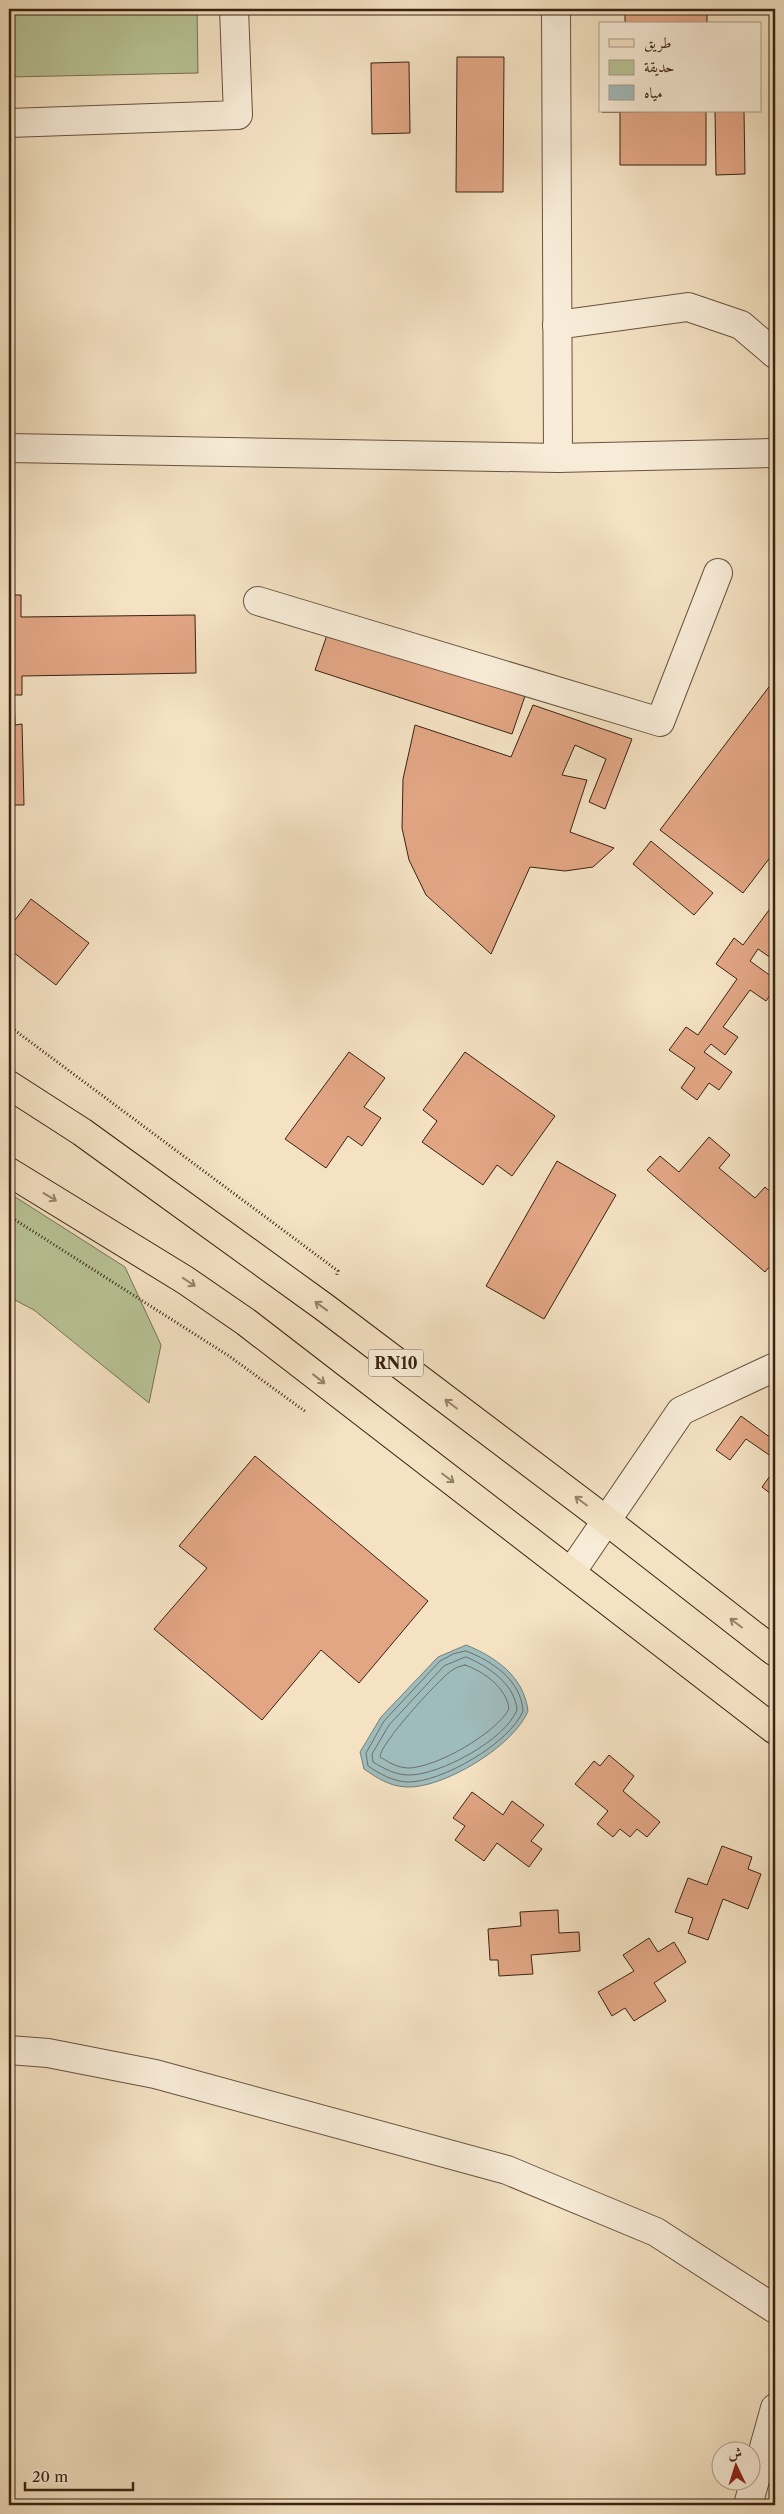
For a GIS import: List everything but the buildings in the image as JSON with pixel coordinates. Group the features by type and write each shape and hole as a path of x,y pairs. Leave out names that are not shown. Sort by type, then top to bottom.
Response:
{"main road":[{"name":"RN10","path":"9,1085 82,1132 324,1308 607,1521 775,1652"},
{"path":"9,1172 185,1280 246,1322 775,1730"}],"street":[{"path":"9,124 238,116 234,9"},
{"path":"556,9 558,458"},
{"path":"557,325 688,307 741,324 775,354"},
{"path":"9,448 558,458 775,453"},
{"path":"258,601 660,722 718,573"},
{"path":"572,1572 681,1411 775,1366"},
{"path":"9,2050 48,2053 155,2074 507,2170 656,2232 775,2309"},
{"path":"748,2505 775,2408"}],"path":[{"path":"9,1026 338,1271 324,1308"},
{"path":"9,1216 229,1356 310,1415"}],"green space":[{"path":"9,9 197,9 198,73 9,77"},
{"path":"9,1193 125,1267 161,1345 149,1403 34,1310 9,1297"}],"water":[{"path":"466,1645 498,1662 515,1678 521,1688 528,1711 520,1724 508,1738 476,1763 439,1781 421,1786 406,1787 383,1781 364,1769 360,1752 381,1717 438,1657"}]}
